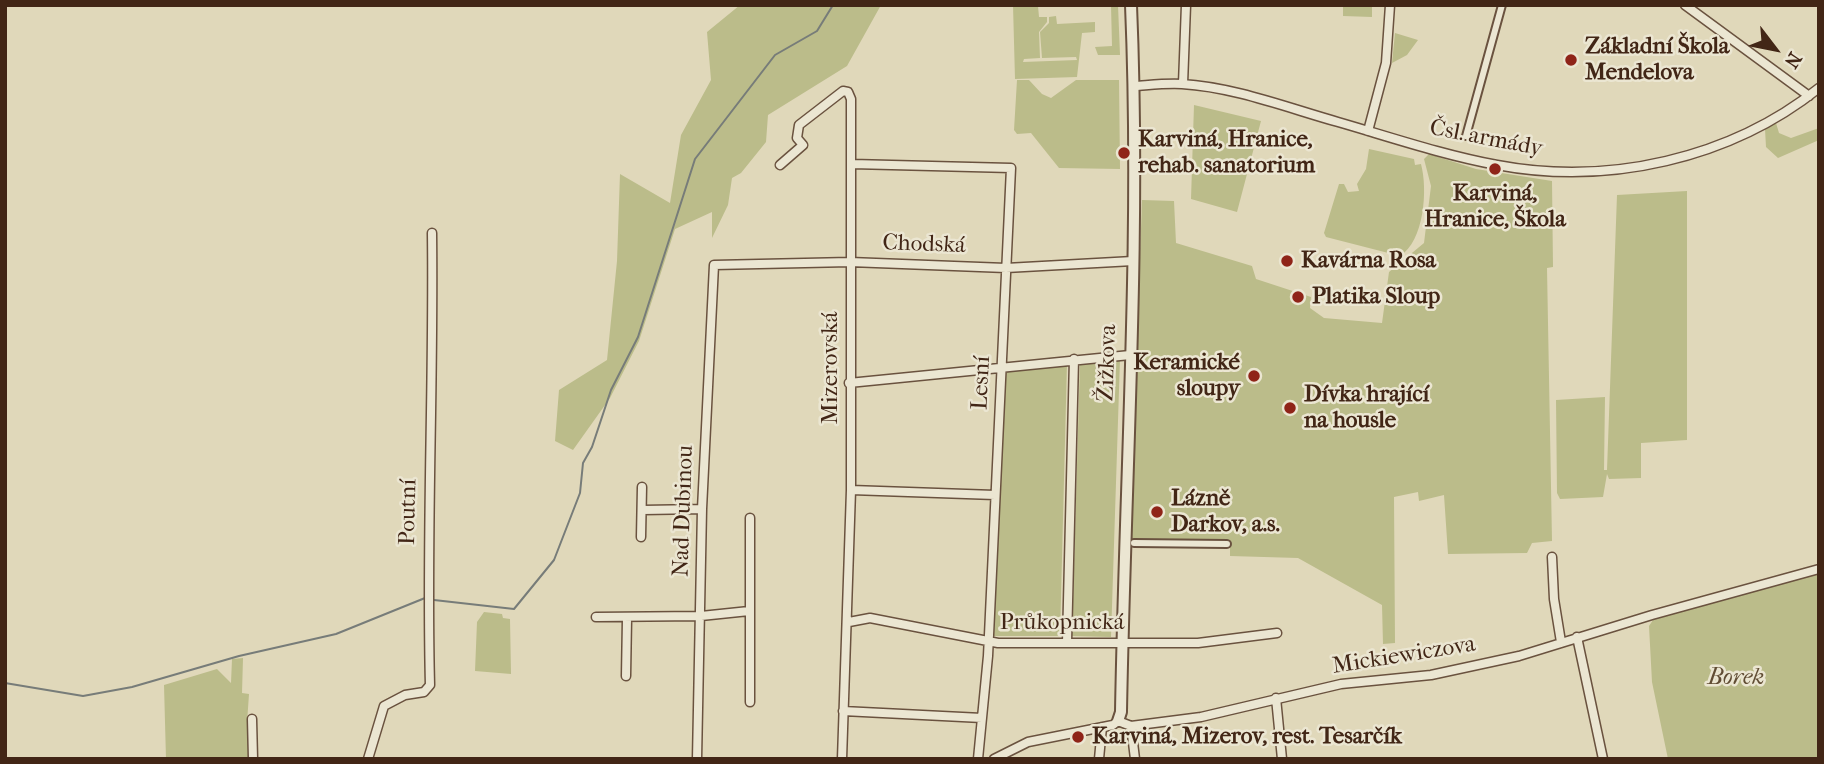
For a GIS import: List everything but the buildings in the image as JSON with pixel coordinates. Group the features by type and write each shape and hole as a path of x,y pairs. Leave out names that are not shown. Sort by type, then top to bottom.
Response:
{"street":[{"name":"Žižkova","path":"1118,720 1121,712 1133,261 1135,86 1131,5"},
{"path":"1183,84 1186,5"},
{"path":"1368,131 1386,63 1390,5"},
{"path":"1466,136 1502,5"},
{"path":"1685,5 1809,96"},
{"name":"Čsl. armády","path":"1135,86 1183,84 1261,100 1500,166 1559,172 1614,171 1671,161 1712,148 1775,118 1819,88"},
{"name":"Mizerovská","path":"780,165 803,145 797,138 799,125 843,91 848,92 851,99 852,164 849,383 851,490 849,622 842,759"},
{"name":"Lesní","path":"852,164 1011,168 988,642 978,759"},
{"name":"Poutní","path":"368,759 384,706 405,695 424,692 430,685 428,504 434,365 432,233"},
{"name":"Chodská","path":"714,265 850,262 1006,268 1133,261"},
{"name":"Nad Dubinou","path":"697,759 702,509 714,265"},
{"path":"849,383 1003,365 1130,355"},
{"path":"1066,642 1074,359"},
{"path":"641,537 642,487"},
{"path":"851,490 995,495"},
{"path":"642,510 702,509"},
{"path":"750,518 750,702"},
{"path":"1134,543 1227,544"},
{"path":"1552,557 1561,642"},
{"name":"Mickiewiczova","path":"1131,726 1201,717 1342,684 1431,675 1519,656 1652,615 1819,569"},
{"path":"596,617 627,619 750,611"},
{"name":"Průkopnická","path":"849,622 870,618 988,642 1198,643 1277,633"},
{"path":"626,676 627,619"},
{"path":"1577,637 1604,759"},
{"path":"1276,698 1282,759"},
{"path":"843,710 982,718"},
{"path":"252,719 253,759"},
{"path":"994,759 1028,741 1102,727 1118,720 1131,726 1135,759"},
{"path":"1099,759 1102,727"}],"green space":[{"path":"740,5 881,5 847,66 768,115 766,142 741,173 732,178 728,205 712,238 712,212 675,229 639,341 610,398 573,450 555,441 559,390 607,360 617,261 620,174 670,203 681,135 711,80 707,32"},
{"path":"1013,5 1038,6 1039,17 1047,17 1047,22 1039,32 1040,58 1024,59 1023,62 1077,60 1076,57 1042,58 1040,32 1049,23 1049,17 1056,16 1057,24 1095,22 1095,32 1082,33 1077,77 1015,79"},
{"path":"1111,5 1118,5 1120,55 1098,55 1095,47 1112,46"},
{"path":"1343,5 1372,5 1372,17 1343,16"},
{"path":"1395,33 1418,40 1407,55 1392,63"},
{"path":"1017,80 1029,80 1042,94 1051,98 1076,80 1119,80 1120,169 1059,168 1031,133 1017,134 1014,130"},
{"path":"1194,105 1261,121 1237,212 1191,199"},
{"path":"1776,123 1779,133 1791,138 1819,128 1819,140 1778,158 1766,147 1765,129"},
{"path":"1369,149 1414,159 1415,165 1421,164 1424,187 1422,214 1414,239 1400,256 1326,237 1324,233 1339,184 1344,184 1348,192 1359,191 1357,184 1366,169"},
{"path":"1429,154 1476,169 1552,181 1553,267 1547,268 1552,541 1532,543 1527,553 1448,554 1444,495 1419,501 1418,492 1394,497 1395,643 1383,644 1382,605 1298,558 1230,556 1230,547 1130,544 1142,200 1174,201 1176,243 1252,266 1256,279 1311,297 1310,308 1324,318 1382,323 1389,272 1424,243 1431,186 1424,159"},
{"path":"1687,191 1687,440 1641,443 1641,478 1609,479 1607,474 1603,497 1560,499 1557,493 1556,400 1605,397 1604,470 1607,470 1617,195"},
{"path":"1120,359 1111,637 1072,636 1080,362"},
{"path":"1067,363 1060,636 992,636 1005,373 1008,368"},
{"name":"Borek","path":"1819,573 1819,759 1668,759 1652,682 1649,626 1657,614"},
{"path":"484,612 502,614 503,618 510,619 511,674 475,671 477,622"},
{"path":"243,658 242,693 249,694 249,759 166,759 164,685 217,669 231,683 232,659"}],"waterway":[{"path":"434,600 514,609 554,560 580,493 583,463 592,447 611,390 638,337 695,159 775,55 817,31 833,5"},
{"path":"5,683 83,696 132,687 239,656 336,634 425,598"}],"place":[{"name":"Základní Škola Mendelova","path":"1571,60"},
{"name":"Karviná, Hranice, rehab. sanatorium","path":"1124,153"},
{"name":"Karviná, Hranice, Škola","path":"1495,169"},
{"name":"Kavárna Rosa","path":"1287,261"},
{"name":"Platika Sloup","path":"1298,297"},
{"name":"Keramické sloupy","path":"1254,376"},
{"name":"Dívka hrající na housle","path":"1290,408"},
{"name":"Lázně Darkov, a.s.","path":"1157,512"},
{"name":"Karviná, Mizerov, rest. Tesarčík","path":"1078,737"}]}
